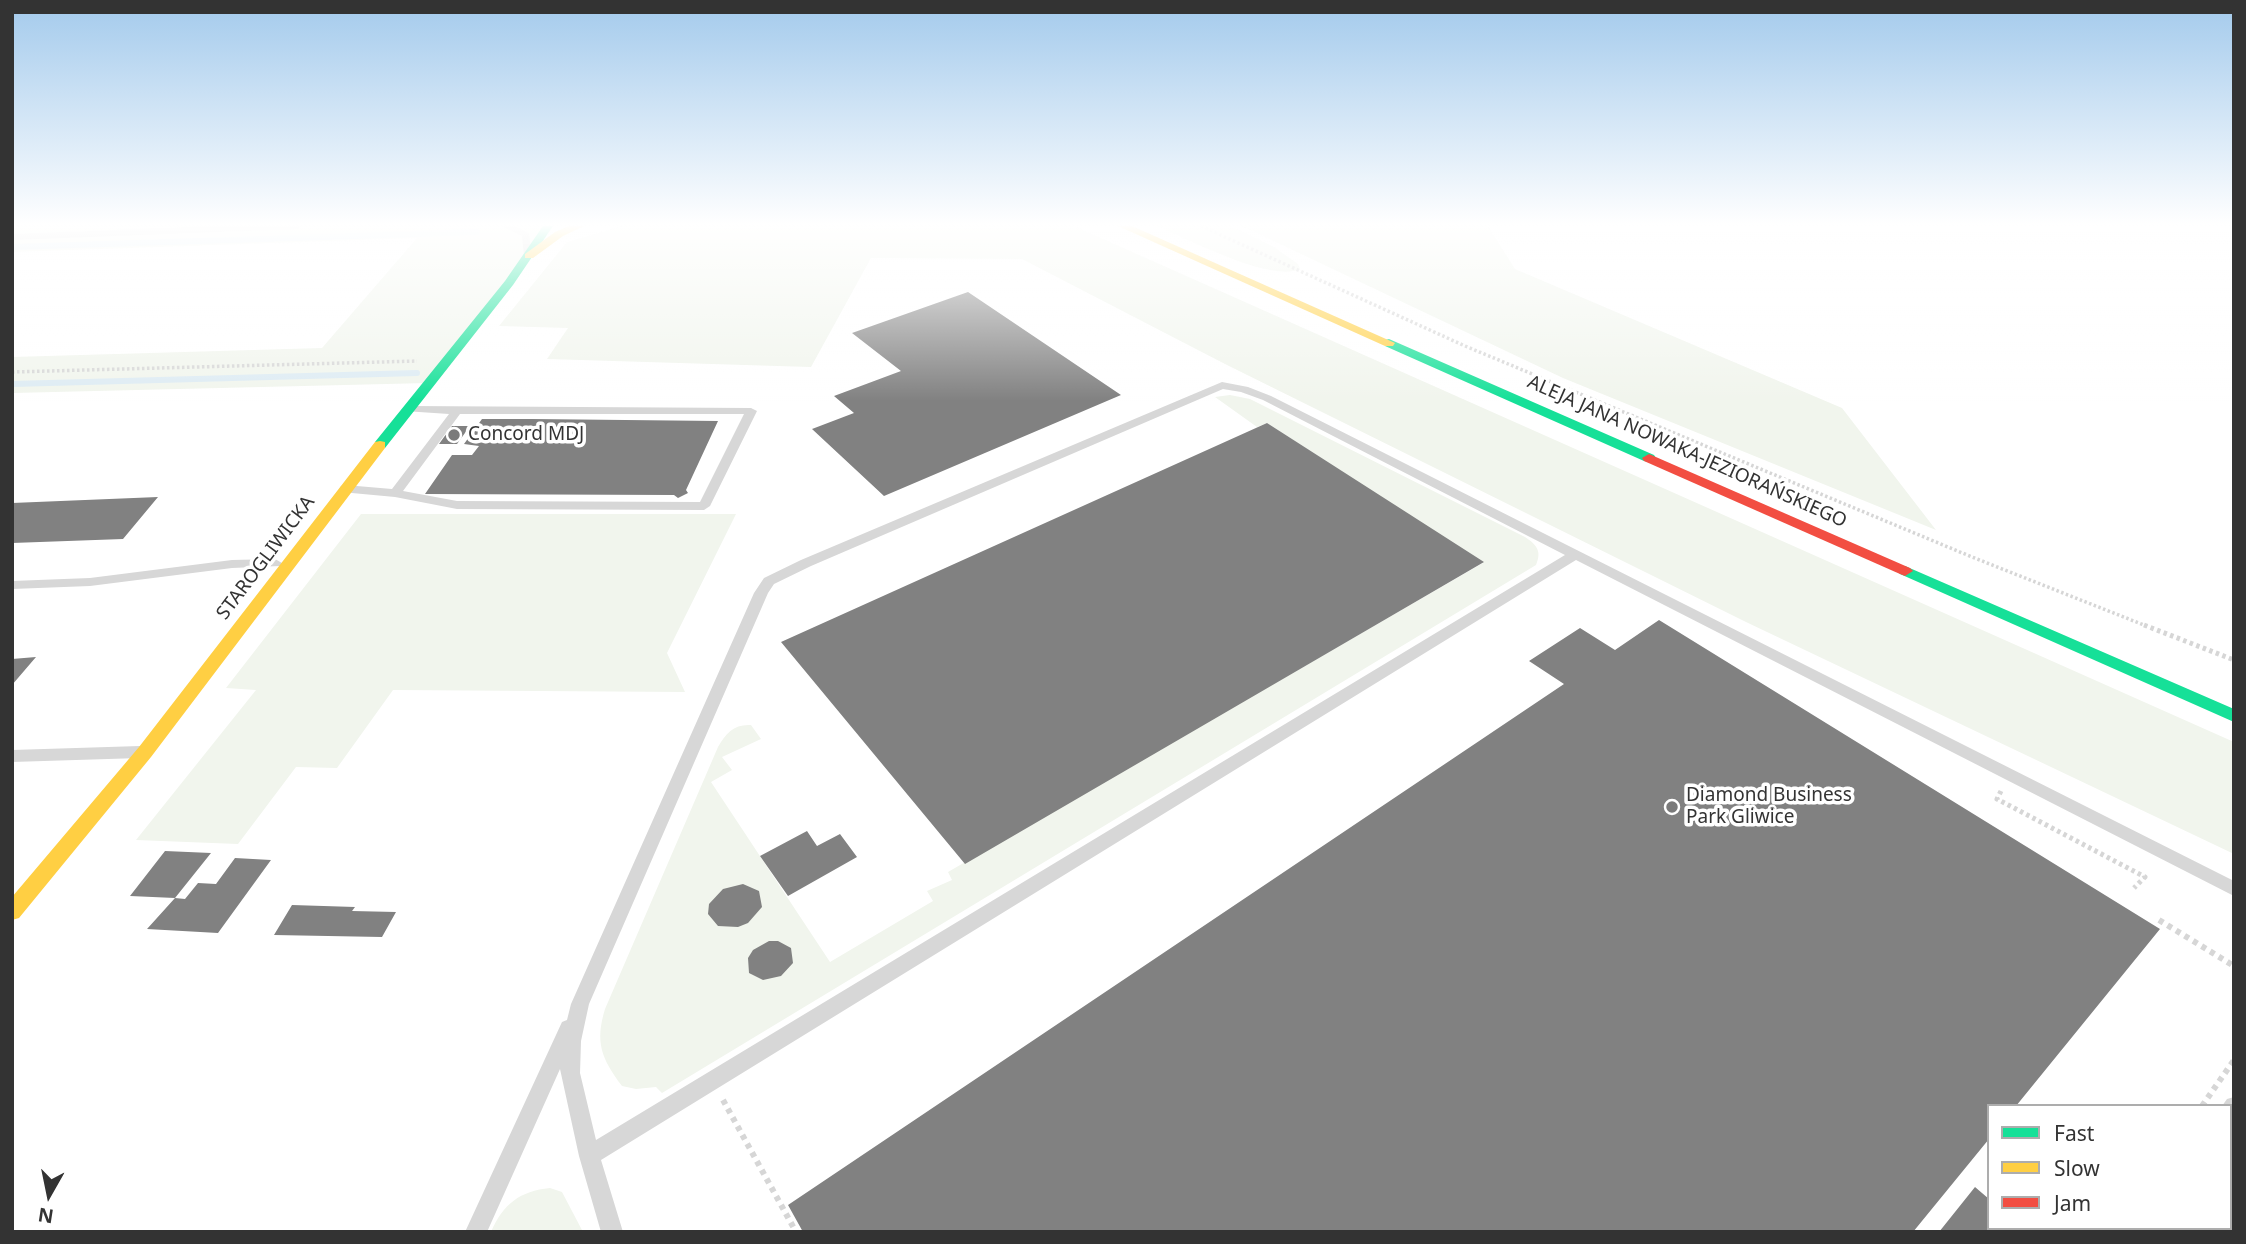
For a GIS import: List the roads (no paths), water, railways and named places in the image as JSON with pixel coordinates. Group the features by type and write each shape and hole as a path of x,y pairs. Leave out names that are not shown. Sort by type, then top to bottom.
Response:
{"main road":[{"name":"STAROGLIWICKA","path":"12,912 145,752 345,489 507,284"},
{"name":"ALEJA JANA NOWAKA-JEZIORAŃSKIEGO","path":"1253,284 2234,716"}],"lane":[{"path":"476,1232 580,1004 761,593 769,581 1222,385 1244,388 1267,398 2234,889"},
{"path":"345,489 396,493 457,505 704,506 751,411 408,409"},
{"path":"396,493 457,411"},
{"path":"589,1156 1575,555"},
{"path":"12,586 90,582 232,564 275,563"},
{"path":"12,756 96,751 145,752"},
{"path":"580,1004 571,1041 570,1073 589,1156 612,1232"}],"waterway":[{"path":"12,384 417,373"}],"place":[{"name":"Concord MDJ","path":"454,435"},
{"name":"Diamond Business Park Gliwice","path":"1672,807"}]}
